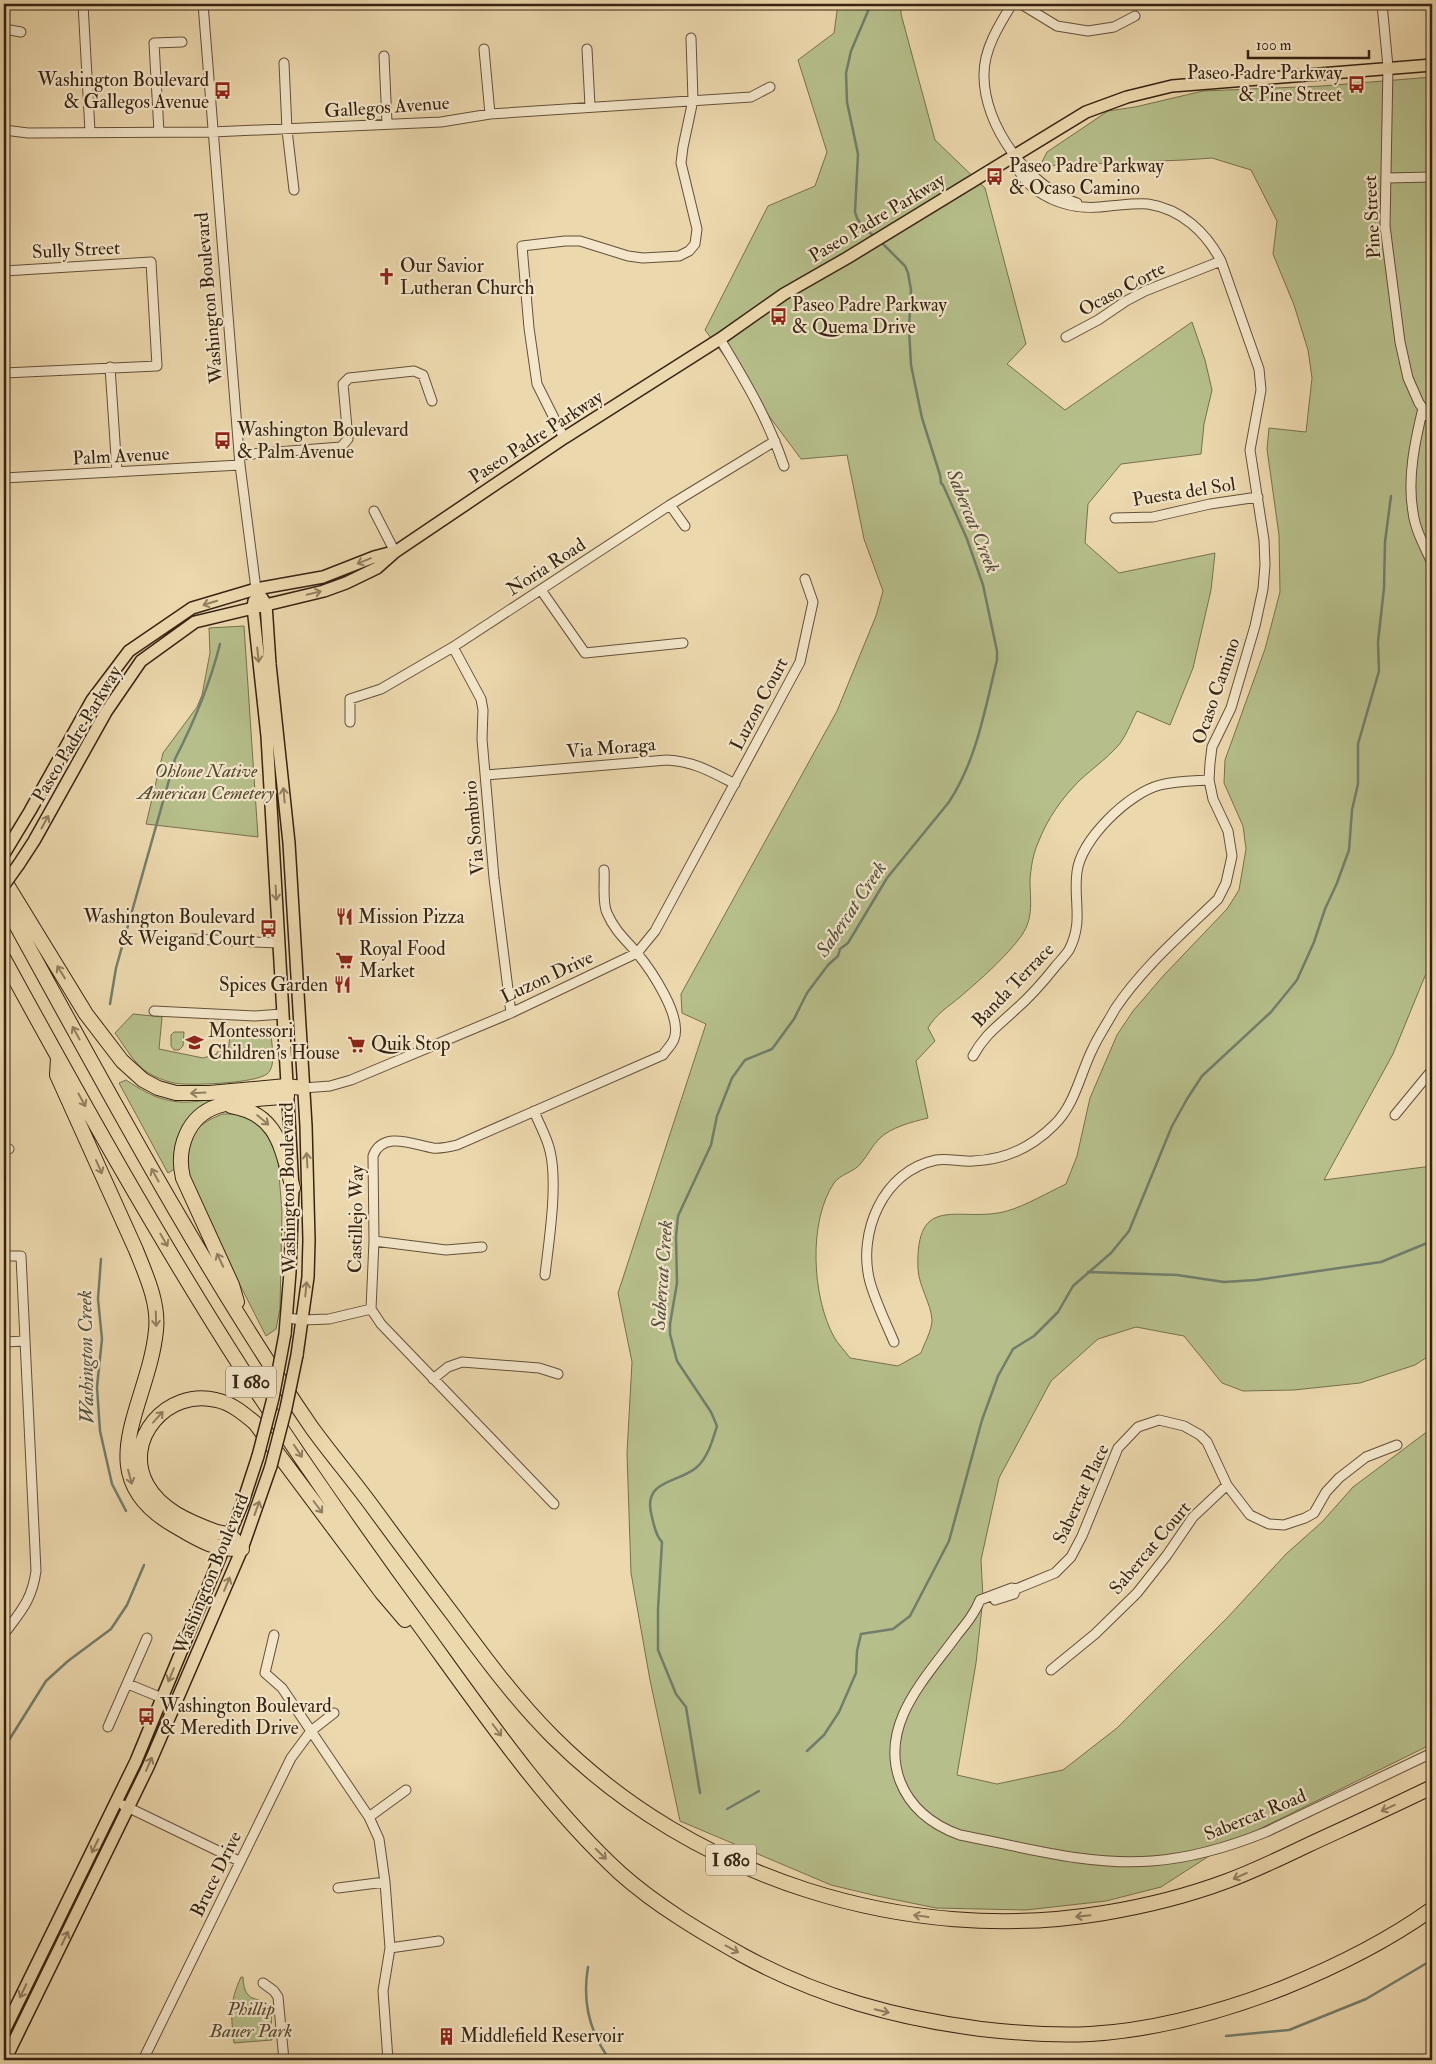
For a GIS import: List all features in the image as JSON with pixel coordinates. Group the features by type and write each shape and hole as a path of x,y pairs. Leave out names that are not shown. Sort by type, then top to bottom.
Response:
{"highway":[{"path":"4,880 86,1014 122,1061 143,1080 158,1088 176,1093 287,1091"},
{"name":"I 680","path":"4,903 161,1186 243,1322 315,1432 488,1662 520,1701 555,1739 593,1773 634,1805 725,1858 770,1878 854,1904 893,1912 933,1917 974,1921 1016,1921 1100,1914 1187,1895 1231,1880 1432,1787"},
{"name":"I 680","path":"4,959 58,1058 173,1255 247,1376 370,1558 467,1691 574,1827 622,1875 670,1912 717,1941 768,1968 816,1990 880,2010 925,2020 1030,2035 1092,2034 1177,2022 1222,2010 1309,1977 1389,1938 1432,1909"},
{"path":"58,1058 57,1075 136,1250 156,1309 156,1329 151,1365 128,1444 128,1468 131,1483 138,1497 162,1519 200,1540 224,1550 242,1549"},
{"path":"243,1322 232,1285 189,1193 180,1165 180,1150 185,1136 194,1122 218,1106 303,1088"},
{"path":"218,1106 244,1109 262,1118 271,1126 278,1138 293,1188"},
{"path":"242,1549 229,1535 211,1530 167,1509 154,1497 146,1482 141,1466 141,1450 144,1436 158,1415 179,1401 201,1398 216,1400 229,1404 255,1423 382,1593 467,1691"}],"main road":[{"name":"Paseo Padre Parkway","path":"4,885 20,864 106,712 141,661 195,622 324,591 346,584 378,568 395,552 564,438 720,340 784,294 847,258 1086,112 1127,97 1172,86 1388,67 1432,65"},
{"name":"Paseo Padre Parkway","path":"7,850 92,700 129,651 192,608 256,589 323,577 374,557 395,552"},
{"name":"Washington Boulevard","path":"5,2060 129,1808 242,1549 271,1466 286,1408 303,1320 309,1240 309,1187 289,843 270,664 266,604 256,589"},
{"name":"Washington Boulevard","path":"4,2031 116,1802 224,1550 258,1456 273,1398 285,1334 293,1188 267,736 253,607 256,589"}],"street":[{"path":"83,4 90,131"},
{"name":"Washington Boulevard","path":"203,4 239,455 256,589"},
{"name":"Ocaso Camino","path":"894,1342 870,1283 866,1259 869,1229 881,1199 899,1178 914,1168 937,1160 973,1162 998,1158 1027,1147 1054,1125 1074,1095 1093,1048 1126,994 1142,974 1218,899 1226,884 1230,870 1231,846 1228,831 1213,799 1210,780 1212,747 1231,708 1255,626 1263,589 1265,565 1264,540 1250,450 1260,390 1259,369 1221,261 1207,238 1198,228 1170,211 1148,204 1090,207 1067,206 1046,196 1022,176 1016,166 1014,156 996,126 987,100 984,73 993,36 1012,4"},
{"path":"1021,4 1057,26 1088,31 1114,27 1135,16"},
{"name":"Pine Street","path":"1382,4 1388,67 1386,226 1400,342 1408,378 1423,408 1432,420"},
{"path":"4,29 21,32"},
{"path":"564,438 537,384 529,328 522,246 580,241 628,256 642,258 679,256 689,251 695,244 697,229 681,163 682,147 693,100 691,38"},
{"path":"159,132 154,43 182,42"},
{"path":"587,49 590,106"},
{"path":"484,50 490,114"},
{"path":"384,56 388,124"},
{"path":"284,63 287,130 294,190"},
{"name":"Gallegos Avenue","path":"4,130 28,133 90,131 212,132 441,122 490,114 750,97 770,87"},
{"path":"1386,178 1432,177"},
{"name":"Ocaso Corte","path":"1066,336 1098,320 1145,291 1221,261"},
{"name":"Sully Street","path":"4,271 151,262 157,366 110,367"},
{"path":"720,340 757,400 776,441 784,466"},
{"path":"4,373 110,367 116,472"},
{"path":"239,455 341,447 348,439 343,384 349,378 414,371 423,375 432,401"},
{"path":"1423,408 1413,460 1413,513 1432,563"},
{"name":"Noria Road","path":"350,722 350,698 381,689 453,647 670,505 776,441"},
{"name":"Palm Avenue","path":"4,478 240,465"},
{"name":"Puesta del Sol","path":"1115,518 1152,517 1210,504 1258,497"},
{"path":"670,505 686,526"},
{"path":"374,511 395,552"},
{"name":"Luzon Court","path":"735,784 800,662 813,602 805,579"},
{"path":"541,590 585,653 683,643"},
{"name":"Via Sombrio","path":"453,647 481,698 483,710 482,739 494,878 511,1013"},
{"name":"Via Moraga","path":"486,775 684,760 735,784"},
{"name":"Banda Terrace","path":"972,1056 983,1039 1018,1008 1068,951 1076,931 1078,914 1077,872 1081,855 1090,840 1121,809 1148,790 1161,785 1210,780"},
{"name":"Luzon Drive","path":"303,1088 330,1086 351,1080 511,1013 637,954 655,931 735,784"},
{"path":"604,870 606,911 622,939 637,954"},
{"path":"192,940 278,943"},
{"name":"Castillejo Way","path":"371,1309 374,1241 373,1156 380,1144 389,1141 400,1141 435,1148 457,1146 663,1055 674,1040 675,1021 665,996 637,954"},
{"path":"154,1010 255,1016 282,1014"},
{"path":"1395,1115 1432,1070"},
{"path":"534,1111 550,1148 553,1164 545,1275"},
{"path":"374,1241 446,1250 482,1247"},
{"path":"4,1256 21,1256 36,1572 34,1589 27,1603 4,1634"},
{"path":"287,1318 303,1320 329,1319 371,1309 380,1324 554,1504"},
{"path":"4,1342 26,1341"},
{"path":"433,1379 448,1367 462,1362 540,1368 558,1374"},
{"name":"Sabercat Place","path":"960,1835 928,1820 904,1792 894,1754 895,1735 902,1714 979,1603 1014,1594 1016,1590 1055,1573 1071,1557 1082,1536 1118,1448 1138,1428 1159,1420 1184,1426 1200,1435 1207,1442 1215,1456 1227,1485 1250,1515 1269,1524 1284,1525 1314,1513 1326,1492 1339,1478 1366,1457 1397,1445"},
{"name":"Sabercat Court","path":"1052,1670 1094,1634 1137,1593 1167,1555 1193,1517 1227,1485"},
{"path":"274,1635 265,1672 282,1688 369,1817 379,1839 385,1882 390,1948 383,1991 388,2060"},
{"path":"108,1727 147,1638"},
{"path":"128,1684 162,1698"},
{"name":"Bruce Drive","path":"143,2060 291,1758 311,1731 334,1713"},
{"name":"Sabercat Road","path":"960,1835 1088,1859 1143,1861 1181,1858 1237,1844 1432,1753"},
{"path":"369,1817 406,1790"},
{"path":"116,1802 240,1861"},
{"path":"338,1888 385,1882"},
{"path":"390,1948 439,1941"},
{"path":"263,1983 274,1991 278,1997 284,2060"}],"green space":[{"path":"838,4 901,4 901,14 935,140 985,188 1026,344 1007,364 1065,410 1192,322 1205,360 1212,390 1204,424 1201,454 1121,464 1088,504 1085,543 1119,573 1215,553 1211,590 1193,668 1170,725 1137,711 1126,734 1117,747 1080,780 1050,817 1035,852 1030,880 1030,915 1022,935 993,968 938,1015 928,1028 935,1041 916,1061 928,1118 889,1131 884,1135 858,1166 834,1183 820,1217 816,1259 817,1281 827,1320 836,1340 850,1358 898,1366 921,1353 932,1324 930,1307 920,1282 918,1269 919,1244 924,1228 932,1219 944,1215 990,1214 1014,1209 1066,1184 1077,1156 1090,1098 1117,1035 1133,1011 1164,975 1227,909 1239,890 1246,849 1243,826 1224,783 1225,760 1265,649 1280,592 1279,535 1267,449 1269,428 1306,432 1312,378 1308,350 1294,305 1273,254 1277,221 1251,170 1212,158 1040,166 1047,152 1108,111 1135,107 1203,91 1322,86 1432,77 1432,966 1425,976 1393,1054 1324,1180 1432,1166 1432,1354 1415,1365 1360,1383 1294,1390 1243,1391 1222,1383 1184,1336 1136,1327 1098,1339 1051,1381 999,1478 981,1560 983,1598 976,1663 957,1775 997,1784 1063,1770 1117,1728 1228,1617 1286,1554 1322,1522 1353,1487 1432,1428 1432,1744 1223,1847 1161,1887 1106,1901 1026,1910 936,1908 831,1885 680,1821 650,1680 631,1573 627,1453 632,1362 618,1293 706,1024 682,1013 681,994 837,711 876,616 883,591 864,539 847,455 801,459 705,330 768,206 815,186 827,152 798,60 834,33"},
{"name":"Ohlone Native American Cemetery","path":"244,626 258,837 146,824 163,753 197,707 202,695 210,653 209,628"},
{"path":"133,1014 162,1017 159,1049 203,1058 217,1054 217,1052 228,1052 232,1033 271,1032 272,1066 267,1074 251,1080 201,1084 169,1082 142,1069 115,1033"},
{"path":"174,1032 184,1032 183,1046 179,1050 174,1050 171,1046 171,1035"},
{"path":"126,1080 146,1092 164,1099 184,1102 207,1100 207,1104 176,1168 168,1173 119,1083"},
{"path":"222,1114 237,1114 250,1117 262,1126 277,1149 282,1212 280,1309 276,1329 266,1336 189,1185 185,1148 196,1129"},
{"name":"Phillip Bauer Park","path":"241,1977 243,1977 244,1987 250,1997 267,2004 271,2009 272,2040 234,2043 232,2009 234,1994"}],"waterway":[{"name":"Sabercat Creek","path":"871,4 851,51 846,73 847,102 858,154 855,212 862,226 874,236"},
{"name":"Sabercat Creek","path":"700,1793 686,1707 676,1694 658,1650 658,1609 662,1542 656,1531 650,1505 656,1489 689,1472 701,1463 710,1448 717,1426 711,1412 677,1361 670,1334 677,1283 676,1236 678,1216 711,1145 717,1116 732,1078 745,1060 772,1049 794,1019 807,993 828,965 838,956 840,949 848,943 887,878 949,802 959,786 979,733 997,660 997,651 983,585 967,539 941,483 922,418 911,365 909,329 911,290 908,273 905,266 880,241"},
{"path":"807,1751 824,1735 839,1712 856,1673 857,1651 861,1634 893,1629 910,1616 949,1541 982,1420 998,1376 1013,1349 1034,1336 1058,1312 1073,1286 1111,1253 1129,1231 1172,1126 1202,1076 1271,1012 1297,980 1314,942 1349,850 1352,810 1358,784 1358,744 1379,671 1378,642 1384,588 1385,542 1391,496"},
{"name":"Washington Creek","path":"110,1004 116,968 175,759 201,703 220,644"},
{"path":"1088,1272 1177,1275 1224,1282 1256,1280 1381,1262 1432,1241"},
{"name":"Washington Creek","path":"101,1259 98,1299 102,1339 97,1387 100,1431 112,1484 126,1511"},
{"name":"Washington Creek","path":"4,1748 46,1681 68,1661 111,1629 127,1605 144,1565"},
{"path":"727,1809 759,1791"},
{"path":"1226,2036 1289,2030 1366,1999 1432,1960"},
{"name":"Sabercat Creek","path":"588,1967 586,1992 589,2016 597,2039 610,2060"}],"place":[{"name":"Paseo Padre Parkway & Pine Street","path":"1356,84"},
{"name":"Washington Boulevard & Gallegos Avenue","path":"223,91"},
{"name":"Paseo Padre Parkway & Ocaso Camino","path":"995,177"},
{"name":"Our Savior Lutheran Church","path":"386,277"},
{"name":"Paseo Padre Parkway & Quema Drive","path":"778,316"},
{"name":"Washington Boulevard & Palm Avenue","path":"223,441"},
{"name":"Mission Pizza","path":"344,917"},
{"name":"Washington Boulevard & Weigand Court","path":"269,928"},
{"name":"Royal Food Market","path":"345,960"},
{"name":"Spices Garden","path":"342,985"},
{"name":"Montessori Children's House","path":"194,1042"},
{"name":"Quik Stop","path":"357,1044"},
{"name":"Washington Boulevard & Meredith Drive","path":"146,1717"},
{"name":"Middlefield Reservoir","path":"446,2036"}]}
